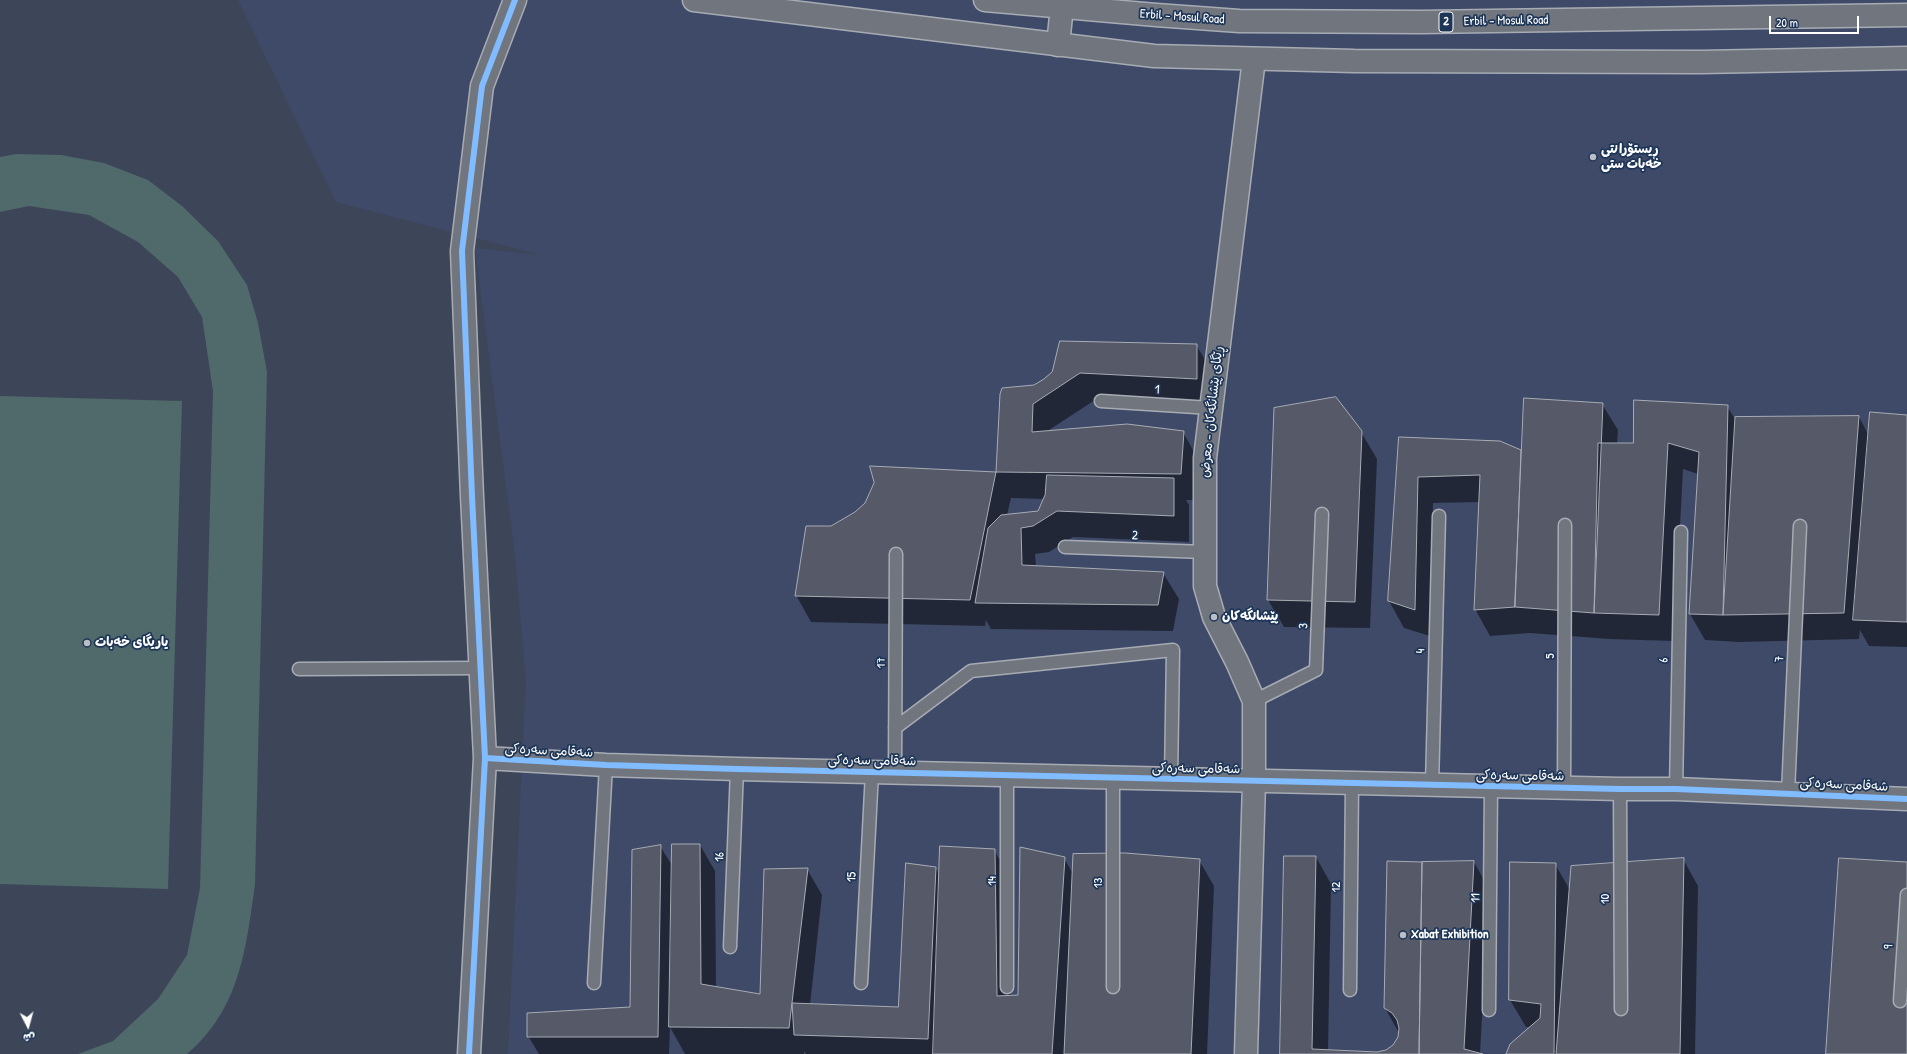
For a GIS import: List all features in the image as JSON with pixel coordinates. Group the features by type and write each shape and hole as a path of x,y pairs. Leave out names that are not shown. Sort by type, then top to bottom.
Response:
{"main road":[{"path":"469,1054 485,758 462,251 482,86 515,0"},
{"path":"694,0 1154,56 1354,61 1701,62 1907,58"},
{"name":"Erbil - Mosul Road","path":"985,0 1239,21 1406,22 1907,14"},
{"path":"1058,45 1062,6"},
{"name":"ڕێگای پێشانگەکان - معرض","path":"1246,1054 1254,782 1254,701 1237,662 1214,617 1205,586 1205,458 1254,58"},
{"name":"شەقامی سەرەکی","path":"485,758 606,765 738,769 1620,790 1676,789 1907,799"}],"lane":[{"name":"1","path":"1101,401 1211,408"},
{"name":"3","path":"1254,701 1316,670 1322,514"},
{"name":"4","path":"1432,785 1439,516"},
{"name":"5","path":"1564,788 1565,525"},
{"name":"7","path":"1788,793 1800,526"},
{"name":"6","path":"1676,789 1681,532"},
{"name":"2","path":"1065,547 1205,552"},
{"name":"17","path":"895,773 896,554"},
{"path":"895,728 971,671 1173,650 1171,780"},
{"path":"299,669 481,668"},
{"path":"594,983 606,765"},
{"name":"16","path":"730,947 738,769"},
{"name":"15","path":"861,983 872,772"},
{"name":"14","path":"1007,776 1007,987"},
{"name":"13","path":"1113,778 1113,987"},
{"name":"12","path":"1350,990 1352,784"},
{"name":"11","path":"1489,1010 1491,786"},
{"name":"10","path":"1620,790 1621,1009"},
{"name":"9","path":"1900,1001 1907,895"}],"shaded area":[{"name":"پێشانگەکان","path":"238,0 1907,0 1907,1054 508,1054 526,680 515,555 475,248 541,255 336,202"}],"green space":[{"path":"16,154 61,155 104,163 148,180 182,206 218,241 247,285 258,323 267,372 255,884 244,954 238,976 219,1018 205,1036 187,1054 78,1054 113,1041 158,999 187,955 200,888 213,391 202,317 178,277 138,242 89,215 29,206 0,212 0,157"},
{"name":"یاریگای خەبات","path":"0,396 182,401 168,889 0,884"}],"building":[{"path":"1060,341 1197,344 1197,379 1080,373 1033,404 1032,432 1127,424 1184,431 1181,474 996,472 1000,394 1002,388 1034,385 1044,379 1052,372"},
{"path":"1336,397 1362,431 1355,602 1267,600 1274,408"},
{"path":"1524,398 1603,403 1594,613 1515,607"},
{"path":"1634,400 1728,405 1723,615 1689,614 1699,452 1668,443 1659,615 1594,613 1598,443 1633,443"},
{"path":"1870,412 1907,415 1907,622 1853,620"},
{"path":"1859,416 1844,613 1723,615 1735,417"},
{"path":"1399,437 1500,441 1521,450 1515,607 1474,610 1480,475 1418,477 1415,610 1388,601"},
{"path":"870,466 996,472 970,600 795,596 806,526 831,526 855,512 865,503 874,483"},
{"path":"1047,475 1174,478 1174,516 1057,511 1033,526 1021,528 1022,565 1164,572 1158,605 975,603 988,528 1001,515 1038,511 1045,495"},
{"path":"672,844 700,844 701,984 760,994 764,869 808,868 789,1028 669,1027"},
{"path":"661,845 658,1037 527,1037 527,1013 630,1007 632,850"},
{"path":"940,846 995,849 997,996 1018,995 1020,847 1065,857 1052,1054 933,1054"},
{"path":"1125,853 1200,859 1191,1054 1064,1054 1073,854"},
{"name":"Xabat Exhibition","path":"1284,856 1316,856 1312,1049 1377,1052 1386,1050 1393,1045 1398,1037 1399,1028 1397,1020 1392,1013 1384,1008 1387,861 1422,862 1419,1054 1280,1054"},
{"path":"1684,858 1680,1054 1556,1054 1571,866"},
{"path":"1839,858 1907,862 1907,1054 1826,1054"},
{"path":"1474,861 1464,1049 1483,1054 1419,1054 1422,862"},
{"path":"1510,862 1556,863 1554,1054 1506,1054 1510,1044 1540,1018 1541,1004 1509,1000"},
{"path":"906,863 936,867 928,1039 794,1035 792,1003 898,1007"}],"cycle path":[{"path":"469,1054 485,758 462,251 482,86 515,0"},
{"path":"485,758 606,765 737,769 1676,789 1907,799"}],"place":[{"name":"ڕیستۆرانتی خەبات ستی","path":"1593,157"},
{"name":"پێشانگەکان","path":"1214,617"},
{"name":"یاریگای خەبات","path":"87,643"},
{"name":"Xabat Exhibition","path":"1403,935"}]}
